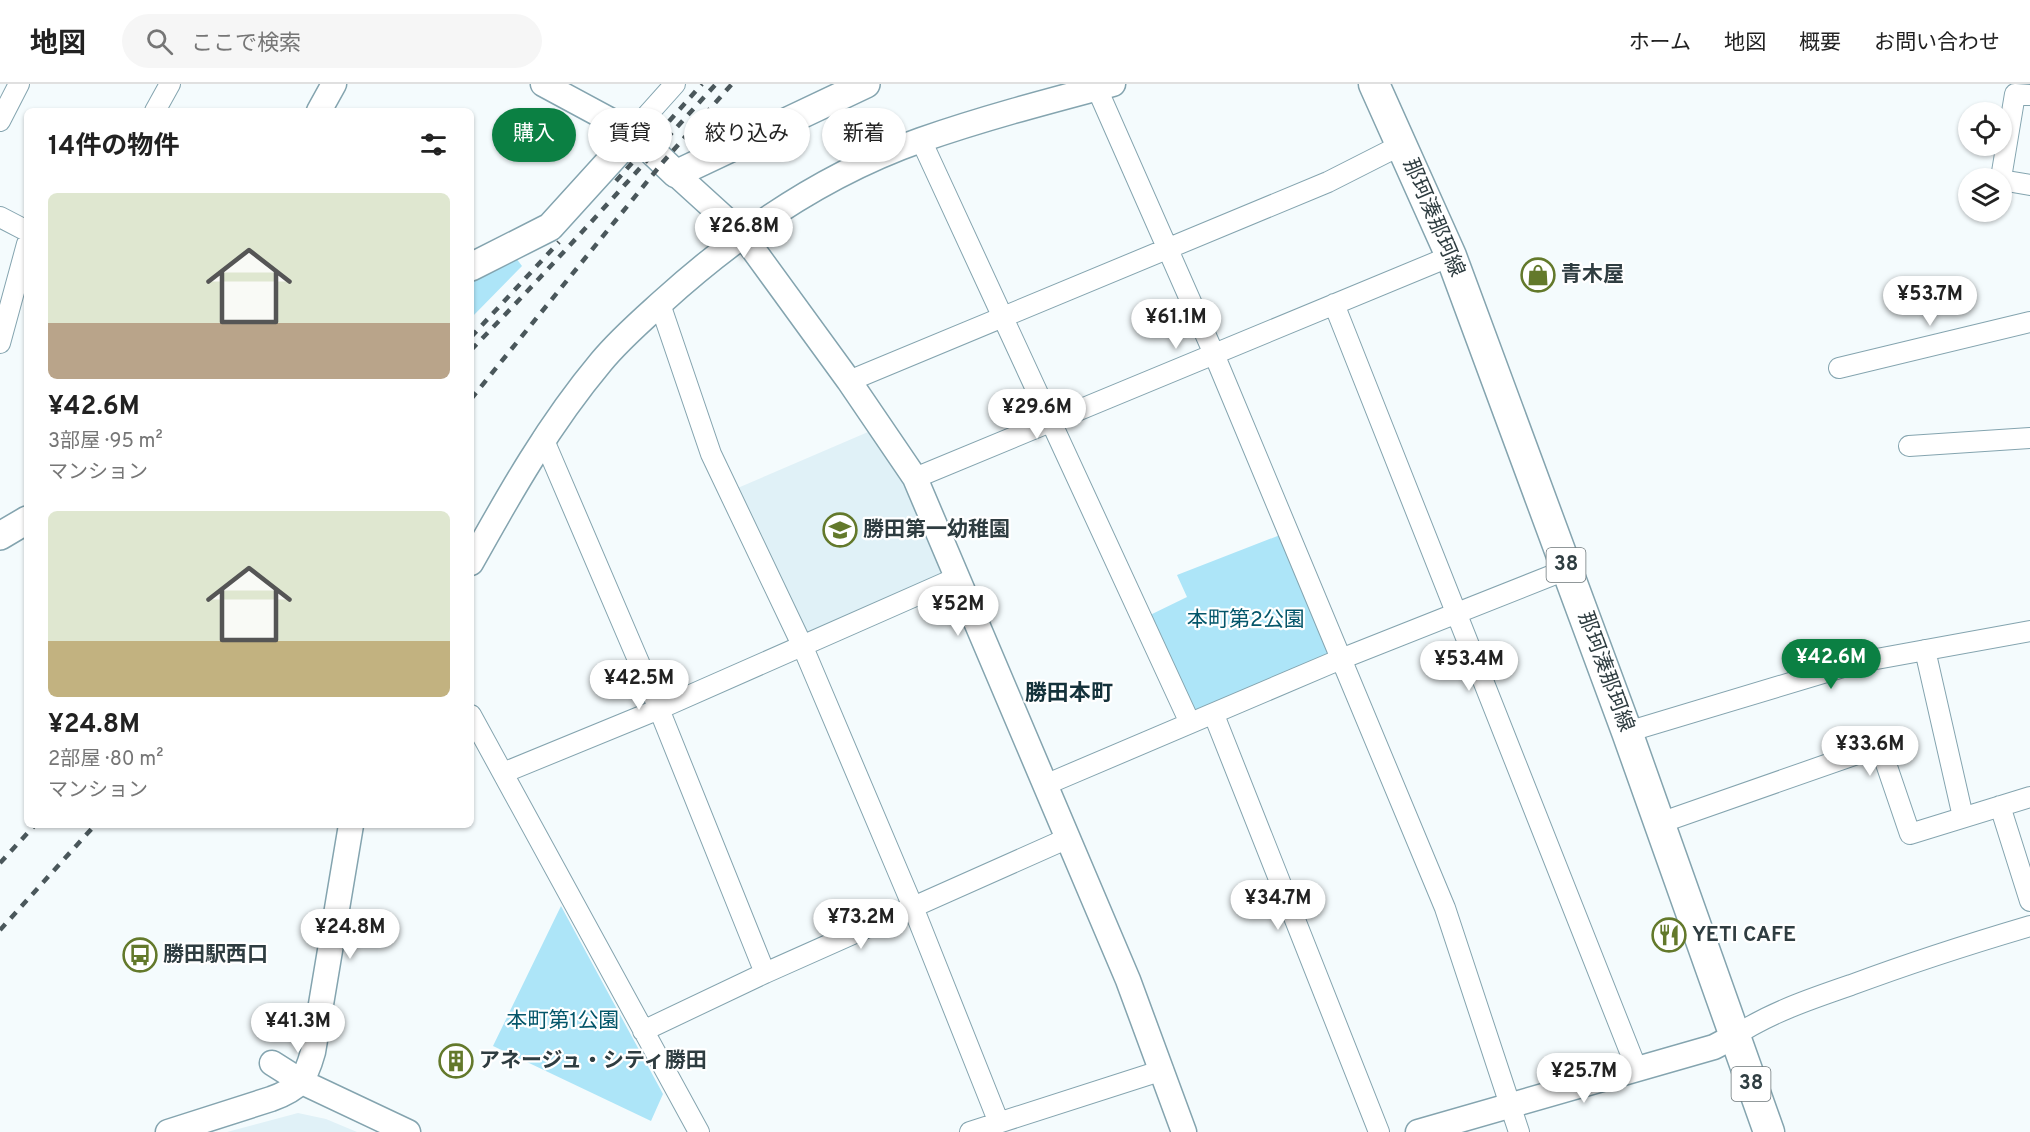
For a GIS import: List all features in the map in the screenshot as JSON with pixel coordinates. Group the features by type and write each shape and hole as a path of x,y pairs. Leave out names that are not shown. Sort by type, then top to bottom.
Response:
{"main road":[{"path":"663,162 676,174 866,84"},
{"name":"那珂湊那珂線","path":"1374,84 1450,256 1568,569 1660,823 1733,1037 1769,1132"},
{"path":"474,265 550,227 609,162"},
{"path":"0,536 24,522"}],"street":[{"path":"0,121 19,84"},
{"path":"157,108 170,84"},
{"path":"322,108 334,84"},
{"path":"543,84 588,108"},
{"path":"654,108 675,84"},
{"path":"474,558 543,438 602,360 660,304 742,234 856,167 921,140 1102,85 1167,249 1214,354 1445,908 1519,1132"},
{"path":"2003,168 2015,94 2030,95"},
{"path":"921,140 1190,723"},
{"path":"849,381 1328,182 1401,145"},
{"path":"676,174 742,234 849,381 915,478 1066,839 1128,980 1184,1132"},
{"path":"2012,181 2030,185"},
{"path":"0,217 24,229"},
{"path":"0,343 24,255"},
{"path":"915,478 1450,256"},
{"path":"660,304 711,454 802,645 913,907 999,1123"},
{"path":"1334,304 1458,611 1636,1067"},
{"path":"1839,368 2030,322"},
{"path":"543,438 659,710 765,973"},
{"path":"1909,446 2030,438"},
{"path":"1045,785 1341,659 1568,569"},
{"path":"503,773 659,710 956,579"},
{"path":"1627,732 1860,662 2030,631"},
{"path":"1925,650 1963,817"},
{"path":"1214,715 1379,1132"},
{"path":"474,720 699,1132"},
{"path":"1660,823 1880,746 1910,834 2030,796"},
{"path":"2000,806 2030,901"},
{"path":"168,1132 271,1099 303,1082 314,1052 351,828"},
{"path":"643,1031 765,973 1066,839"},
{"path":"1418,1132 1636,1067 1714,1047 1754,1023 1798,1004 1942,951 2030,926"},
{"path":"272,1063 303,1082 408,1132"},
{"path":"970,1132 1163,1070"}],"shaded area":[{"name":"勝田第一幼稚園","path":"868,432 906,481 944,570 942,579 813,635 804,633 733,490"},
{"path":"298,1113 326,1119 357,1132 227,1132"}],"green space":[{"path":"513,254 522,266 474,315 474,274"},
{"name":"本町第2公園","path":"1280,535 1328,653 1324,659 1200,711 1185,705 1148,616 1187,597 1177,575"},
{"name":"本町第1公園","path":"561,906 663,1094 651,1121 493,1046"}],"railway":[{"path":"616,181 702,84"},
{"path":"474,347 564,252 716,84"},
{"path":"474,395 663,162 732,84"},
{"path":"474,334 559,242"},
{"path":"0,863 32,828"},
{"path":"0,930 92,828"}],"place":[{"name":"青木屋","path":"1538,275"},
{"name":"勝田第一幼稚園","path":"840,530"},
{"name":"YETI CAFE","path":"1669,935"},
{"name":"勝田駅西口","path":"140,955"},
{"name":"アネージュ・シティ勝田","path":"456,1061"}],"district":[{"name":"勝田本町","path":"1069,694"}]}
